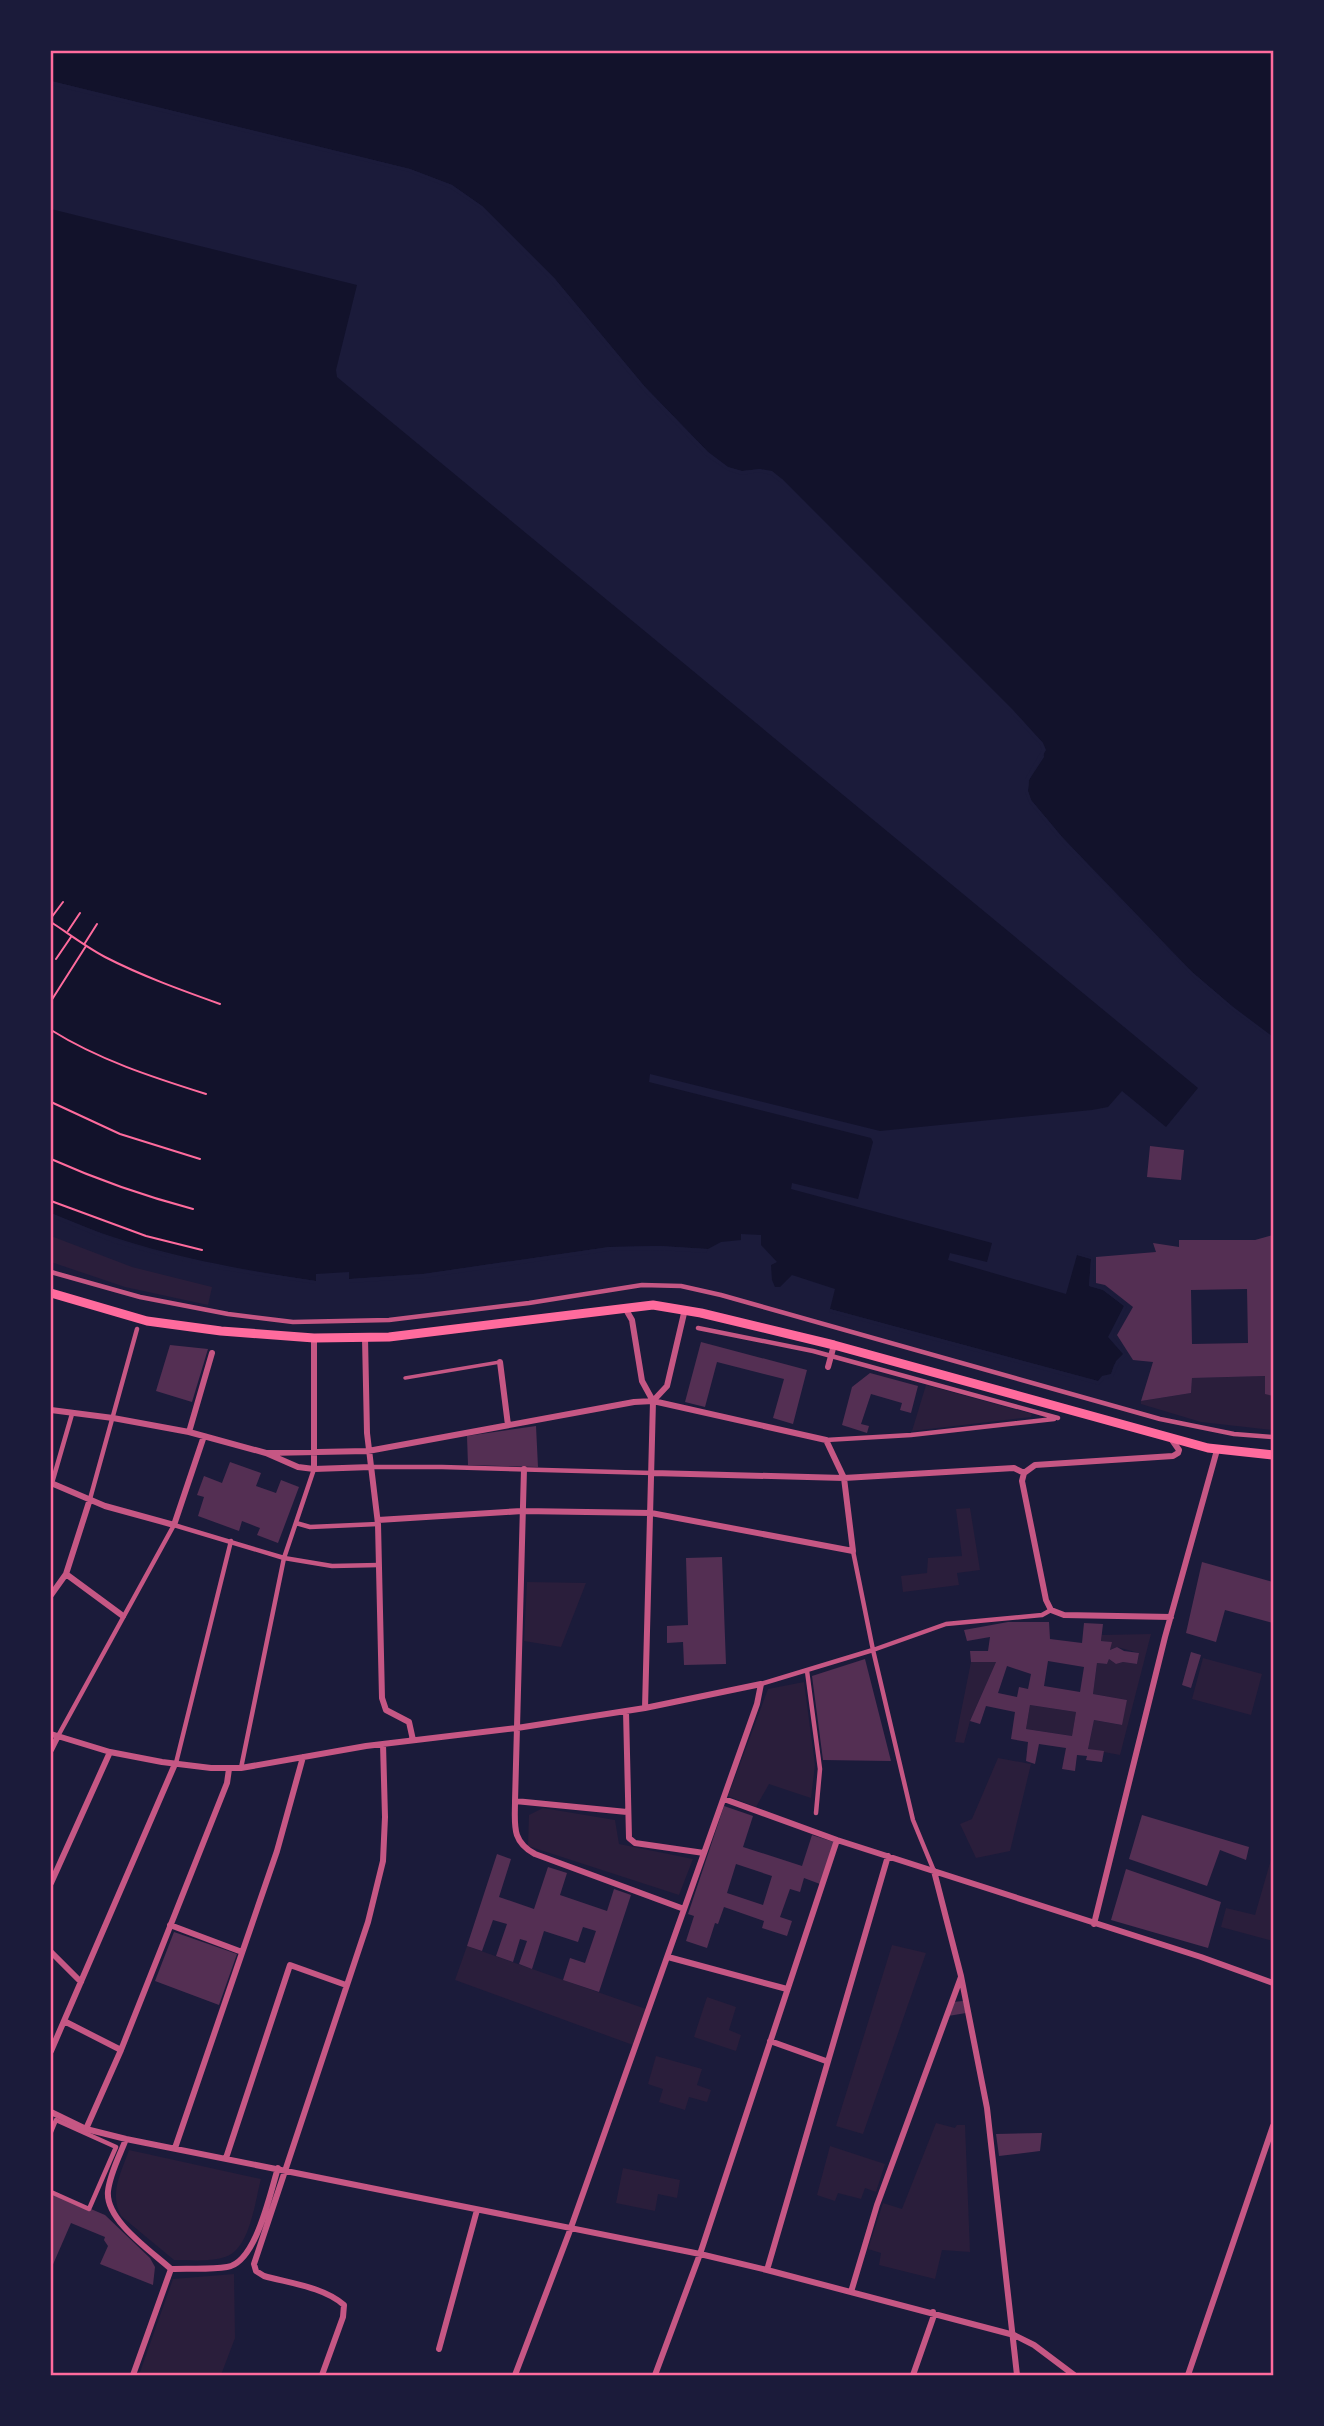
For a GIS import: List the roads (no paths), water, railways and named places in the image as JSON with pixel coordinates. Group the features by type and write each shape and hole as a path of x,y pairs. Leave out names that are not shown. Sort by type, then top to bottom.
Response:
{"main road":[{"path":"51,1293 147,1321 221,1331 314,1338 365,1338 653,1305 685,1309 834,1345 1171,1439 1217,1450 1273,1455"}],"street":[{"path":"51,1272 140,1297 228,1314 292,1322 388,1320 529,1303 607,1289 642,1285 681,1286 1160,1419 1222,1432 1273,1437"},
{"path":"625,1308 632,1320 642,1381 653,1401 645,1708"},
{"path":"653,1401 667,1385 685,1309"},
{"path":"266,1453 369,1451 634,1402 653,1401 827,1440 1058,1418 831,1356 698,1328"},
{"path":"51,1595 66,1574 137,1329"},
{"path":"241,1769 284,1558 314,1469 314,1338"},
{"path":"365,1338 369,1451 378,1522 382,1698 386,1710 409,1722 413,1740"},
{"path":"828,1367 834,1345"},
{"path":"189,1432 212,1353"},
{"path":"500,1362 508,1425"},
{"path":"51,1410 189,1432 266,1453 298,1467 314,1469 443,1465 457,1468 844,1478 1014,1468 1024,1473"},
{"path":"72,1414 51,1483 89,1499 284,1558 331,1566 379,1565"},
{"path":"51,1750 54,1735 174,1525 204,1436"},
{"path":"1024,1473 1035,1465 1173,1456 1178,1453 1178,1447 1171,1439"},
{"path":"827,1440 844,1478 853,1551 913,1820 934,1871 961,1976 992,2142 1017,2375"},
{"path":"1094,1924 1171,1617 1217,1450"},
{"path":"523,1469 516,1833 524,1849 684,1909"},
{"path":"1024,1473 1024,1492 1046,1600 1051,1610 1064,1615 1171,1617"},
{"path":"296,1523 310,1527 522,1511 652,1513 853,1551"},
{"path":"51,2051 175,1764 231,1541"},
{"path":"66,1574 123,1616"},
{"path":"54,1735 110,1752 175,1764 241,1769 383,1744 517,1728 645,1708 761,1684 946,1625 1042,1615 1051,1610"},
{"path":"807,1671 820,1769 816,1812"},
{"path":"515,2375 571,2228 724,1800 757,1704 761,1684"},
{"path":"626,1711 629,1838 635,1843 704,1853"},
{"path":"126,2139 108,2190 110,2208 118,2220 171,2269 229,2267 240,2261 254,2242 282,2169 368,1922 383,1861 383,1744"},
{"path":"51,1883 110,1752"},
{"path":"175,2148 277,1851 303,1757"},
{"path":"86,2129 121,2050 227,1783 229,1769"},
{"path":"724,1800 837,1840 1201,1957 1273,1983"},
{"path":"515,1801 627,1812"},
{"path":"655,2375 700,2254 837,1840"},
{"path":"767,2270 888,1856"},
{"path":"170,1925 242,1952"},
{"path":"51,1952 81,1982"},
{"path":"668,1957 787,1989"},
{"path":"226,2158 290,1965 346,1984"},
{"path":"851,2292 877,2205 961,1976"},
{"path":"64,2021 121,2050"},
{"path":"770,2041 826,2061"},
{"path":"51,2112 86,2129 126,2139 700,2254 933,2312 1014,2335 1034,2345 1074,2375"},
{"path":"51,2132 56,2120 116,2147 89,2208 51,2192"},
{"path":"1188,2375 1273,2126"},
{"path":"282,2169 254,2264 256,2271 264,2276 337,2298 344,2305 343,2317 322,2375"},
{"path":"439,2349 477,2210"},
{"path":"133,2375 171,2269"},
{"path":"913,2375 933,2312"}],"lane":[{"path":"405,1378 500,1362"}]}
